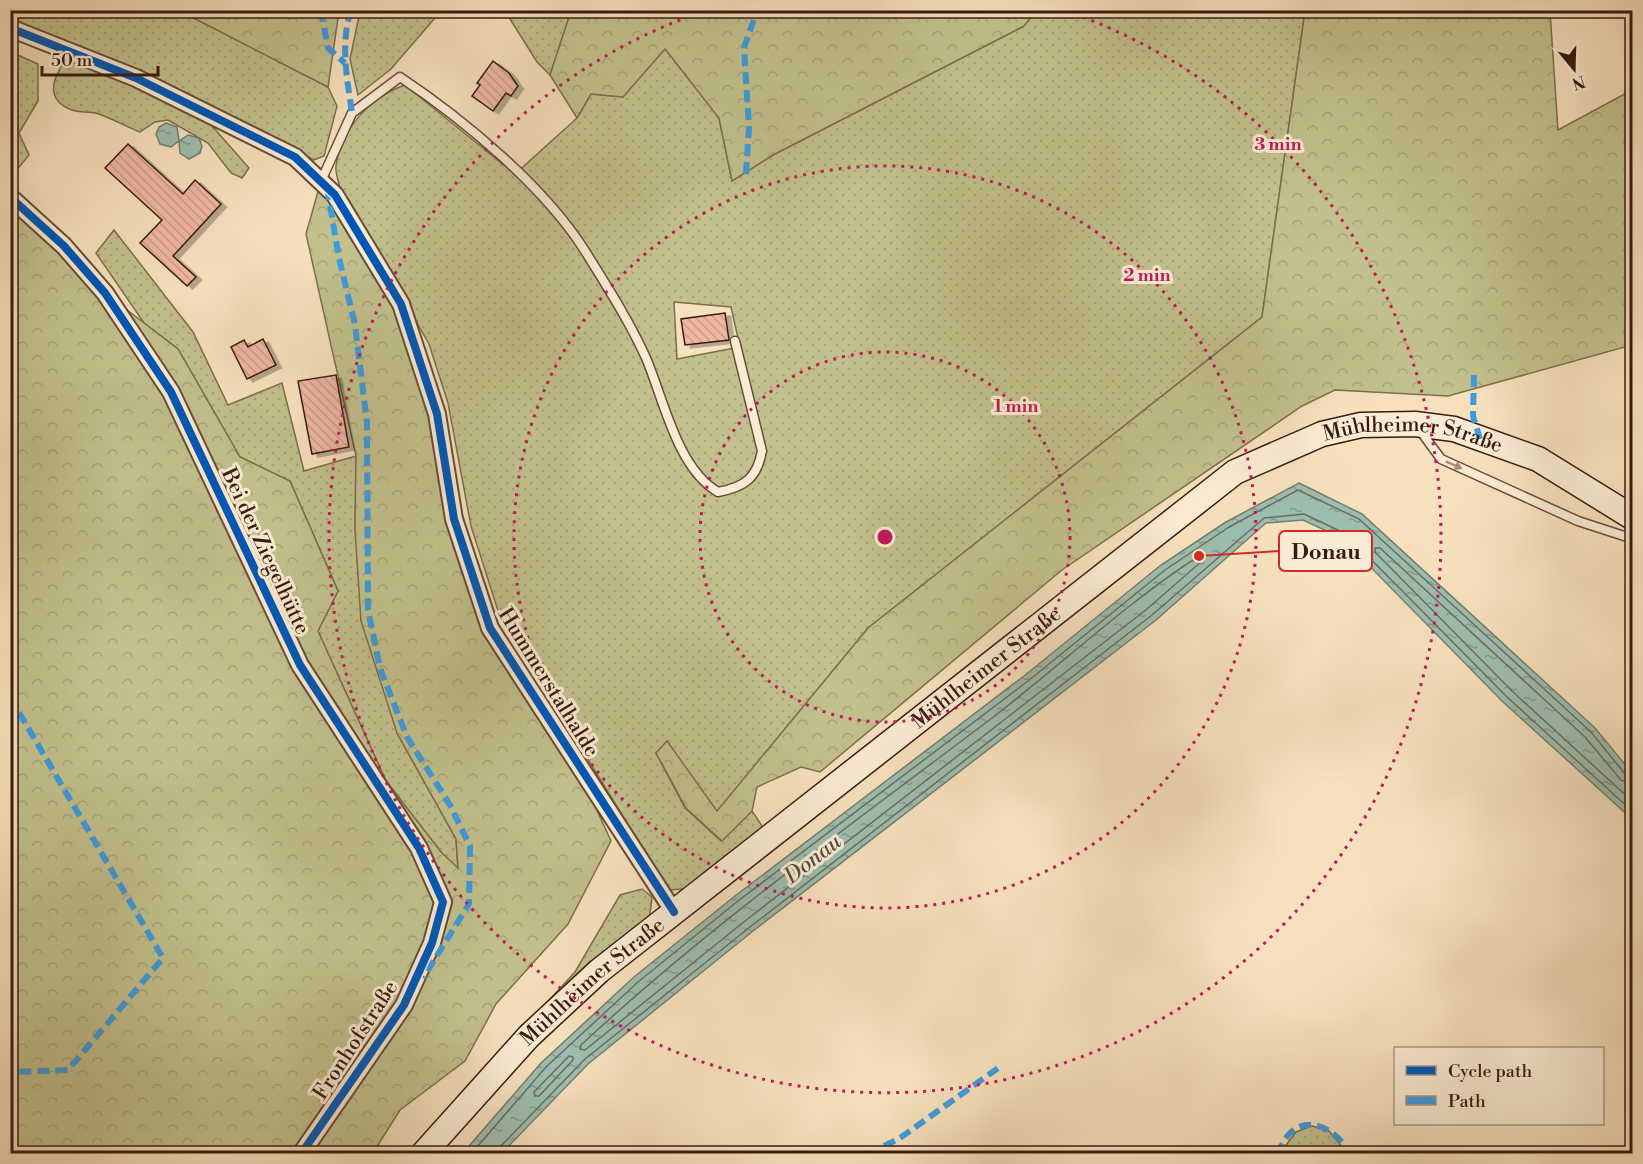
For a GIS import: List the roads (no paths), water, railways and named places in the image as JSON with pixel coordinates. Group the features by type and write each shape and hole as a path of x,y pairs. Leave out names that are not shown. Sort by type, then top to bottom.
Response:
{"main road":[{"name":"Mühlheimer Straße","path":"423,1154 529,1035 599,971 1234,472 1322,434 1361,425 1415,424 1454,429 1538,459 1632,517"}],"street":[{"name":"Hummerstalhalde","path":"10,28 136,78 295,157 335,195 401,304 437,414 454,519 490,628 674,912"},
{"name":"Bei der Ziegelhütte","path":"10,198 63,246 105,293 171,392 300,665 419,848 443,902 432,943"},
{"name":"Fronhofstraße","path":"301,1154 404,1005 432,943"}],"lane":[{"path":"321,181 352,113 400,77 432,99 537,189 584,249 645,357 673,430 696,472 706,485 718,492 733,490 748,481 758,469 762,451 735,341"},
{"path":"1415,424 1441,459 1578,521 1624,536 1632,534"}],"water":[{"path":"166,123 177,127 179,141 171,147 160,144 156,134 159,127"},
{"path":"188,135 199,138 202,146 200,153 189,159 180,153 179,141"},
{"path":"1299,483 1362,514 1595,728 1632,773 1632,819 1503,702 1342,538 1303,520 1266,523 1156,620 753,931 588,1064 502,1153 463,1153 541,1063 634,977 735,896 1024,676 1161,565 1226,522"}],"place":[{"name":"Donau","path":"1199,556"}]}
